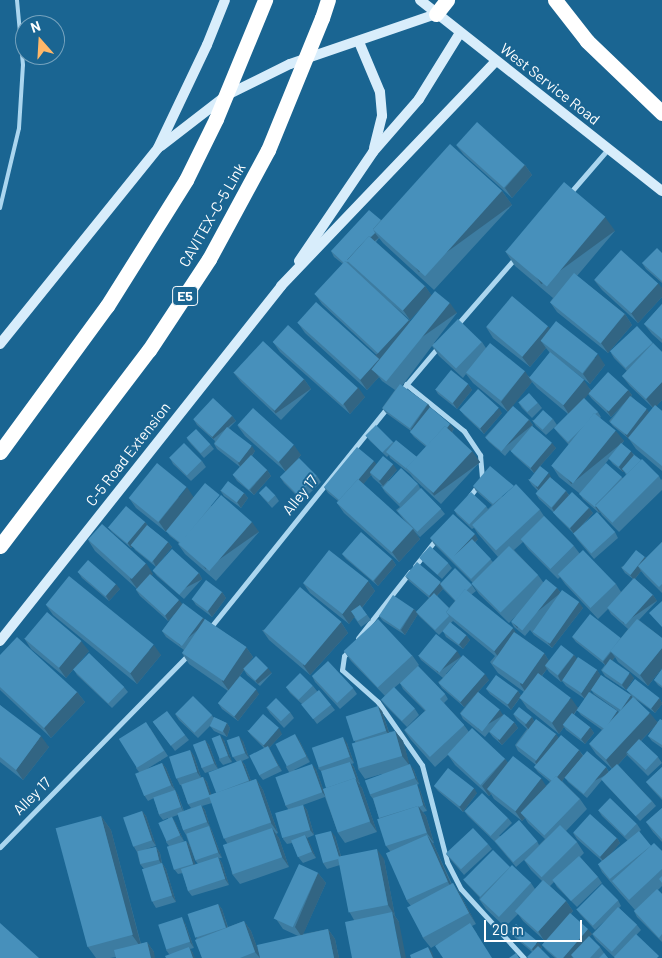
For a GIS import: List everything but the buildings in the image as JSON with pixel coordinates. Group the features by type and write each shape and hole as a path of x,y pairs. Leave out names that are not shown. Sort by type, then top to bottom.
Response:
{"highway":[{"path":"0,452 108,306 186,180 216,120 265,0"},
{"name":"CAVITEX–C-5 Link","path":"0,546 149,350 213,252 268,150 328,0"},
{"path":"436,14 447,0"},
{"path":"555,0 601,55 662,113"}],"main road":[{"path":"158,148 225,0"},
{"name":"West Service Road","path":"420,0 662,191"},
{"path":"0,344 158,148 226,95 290,64 359,42 436,14"},
{"path":"281,286 373,152 419,99 460,33"},
{"path":"359,42 380,92 382,116 373,152"},
{"path":"281,286 496,61"},
{"name":"C-5 Road Extension","path":"0,641 281,286"}],"street":[{"path":"564,200 608,148"},
{"path":"450,332 520,252"},
{"name":"Alley 17","path":"204,636 406,384 444,340"},
{"path":"406,384 464,431 480,455 482,480 464,503"},
{"path":"440,534 344,656 342,670 378,702 422,765 447,862 461,889 524,958"},
{"name":"Alley 17","path":"0,847 191,651"}],"lane":[{"path":"0,208 19,128 23,66 17,0"}]}
